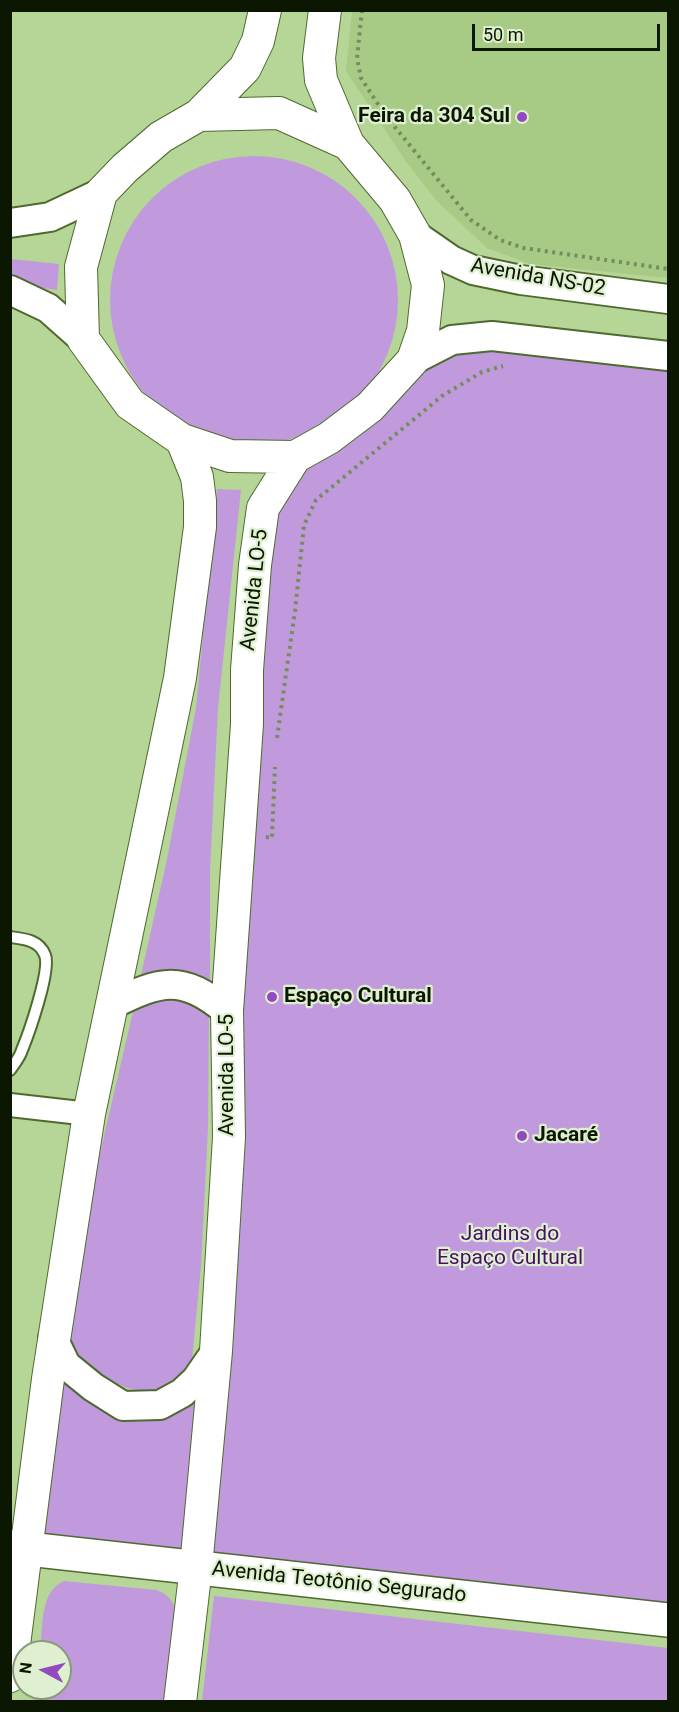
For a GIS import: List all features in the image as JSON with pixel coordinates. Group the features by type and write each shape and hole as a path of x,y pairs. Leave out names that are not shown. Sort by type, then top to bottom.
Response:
{"main road":[{"path":"265,10 258,41 245,68 200,115 161,137 125,168 101,193 81,267 83,339 130,404 182,440 230,456 295,457 328,438 370,407 413,360 423,331 428,285 415,235 395,200 348,144 321,80 320,58 325,10"},
{"path":"200,115 279,113 348,144"},
{"path":"10,1676 18,1548 54,1338 88,1113 180,678 188,622 200,527 200,501 196,477 182,440"},
{"name":"Avenida LO-5","path":"180,1701 196,1567 216,1351 229,1137 227,1011 240,836 255,565 263,508 295,457"},
{"name":"Avenida Teotônio Segurado","path":"18,1548 669,1620"}],"street":[{"path":"10,223 50,217 101,193"},
{"name":"Avenida NS-02","path":"415,235 451,260 473,270 521,280 669,298"},
{"path":"10,290 48,308 83,339"},
{"path":"413,360 452,340 492,336 669,356"},
{"path":"111,1005 141,991 168,984 192,988 227,1011"},
{"path":"10,1105 88,1113"},
{"path":"54,1338 66,1365 93,1387 123,1406 160,1405 182,1393 196,1380 216,1351"}],"lane":[{"path":"10,937 30,939 46,956 45,977 22,1052 10,1070"}],"path":[{"path":"362,10 357,58 362,78 385,115 471,220 500,240 524,248 669,269"},
{"path":"276,747 295,611 304,525 316,500 442,396 482,372 506,365"},
{"path":"240,836 272,838 275,759"}],"shaded area":[{"name":"Feira da 304 Sul","path":"352,11 668,11 668,278 530,264 487,248 437,201 407,163 346,71"}],"green space":[{"path":"254,156 282,159 309,167 322,173 356,198 381,232 387,245 395,272 398,300 395,328 387,355 381,368 356,402 322,427 309,433 282,441 254,444 226,441 199,433 186,427 152,402 127,368 121,355 113,328 110,300 113,272 121,245 127,232 152,198 186,173 199,167 226,159"},
{"path":"11,259 59,264 57,290 11,284"},
{"name":"Jardins do Espaço Cultural","path":"452,347 668,363 668,1613 202,1562 269,510 301,462"},
{"path":"217,489 241,490 218,708 210,871 210,991 139,984 166,864 196,708"},
{"path":"174,998 192,1003 209,1017 208,1128 201,1266 190,1382 162,1390 135,1390 122,1386 99,1373 68,1346 77,1252 134,1007"},
{"path":"54,1347 124,1415 212,1361 188,1559 29,1545"},
{"path":"64,1581 156,1590 170,1599 175,1608 166,1701 35,1702 35,1700 72,1700 72,1640 41,1640 46,1602 56,1586"},
{"path":"214,1596 668,1648 668,1701 202,1701"}],"place":[{"name":"Feira da 304 Sul","path":"522,117"},
{"name":"Espaço Cultural","path":"272,997"},
{"name":"Jacaré","path":"522,1136"}]}
